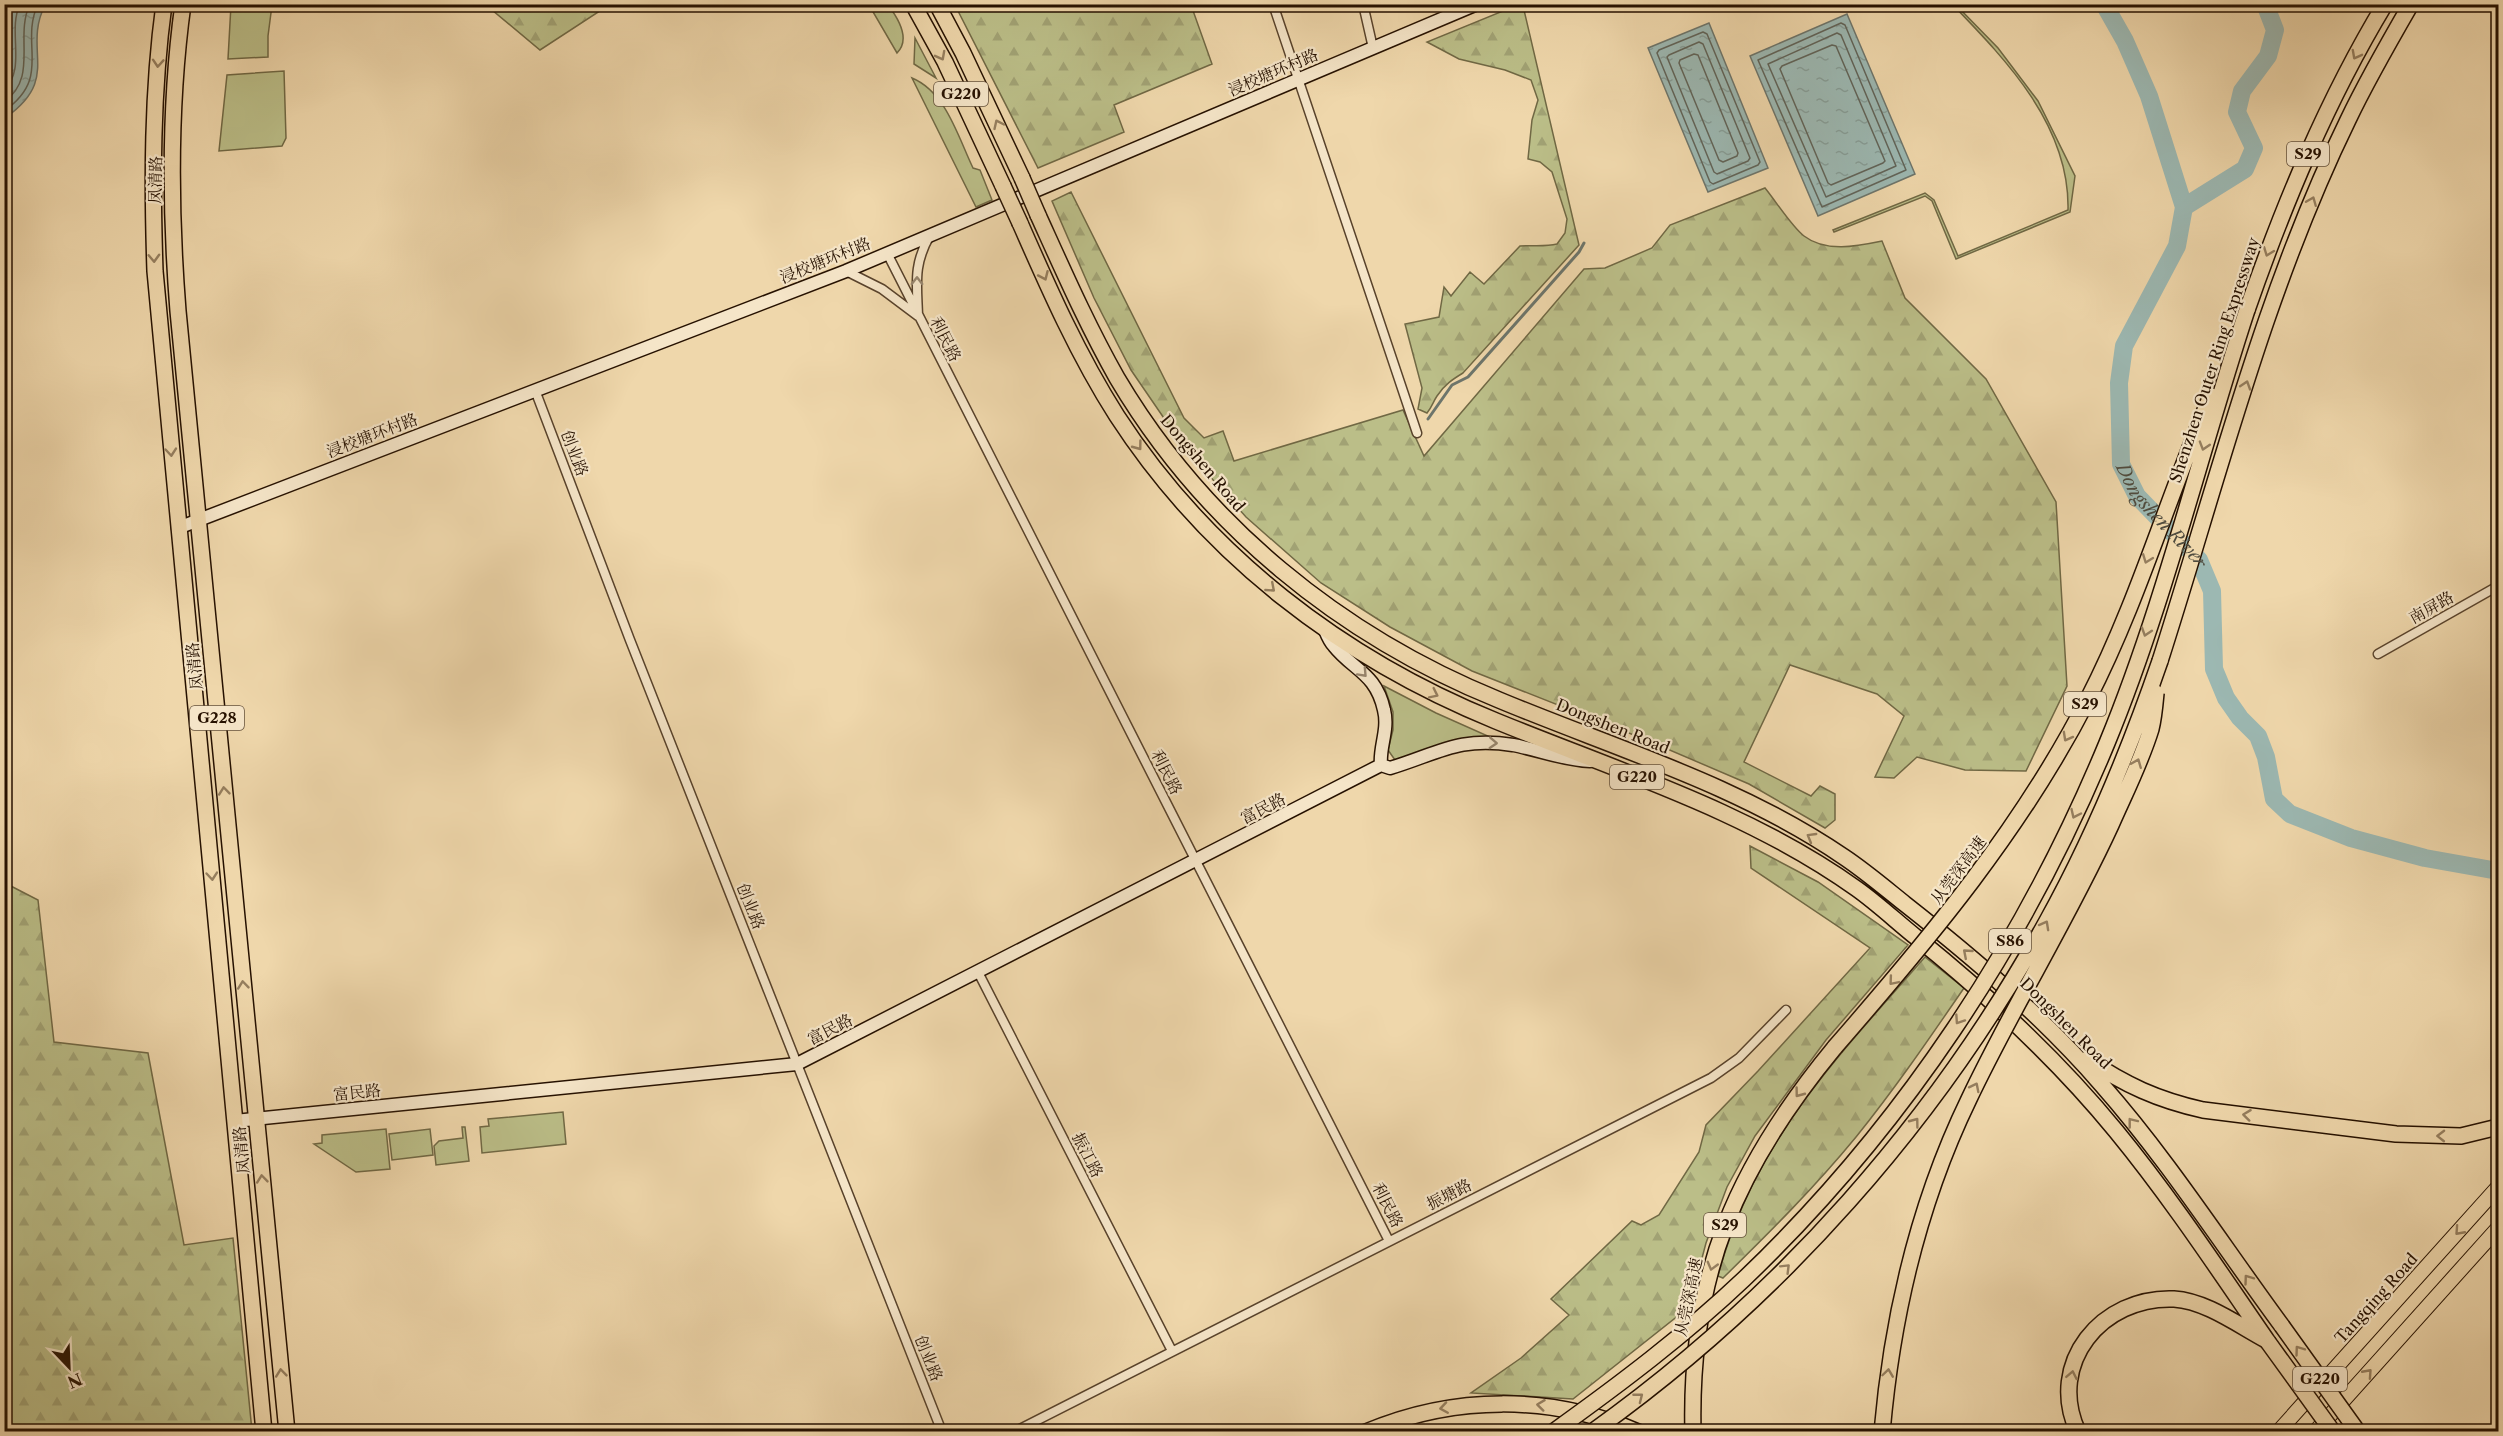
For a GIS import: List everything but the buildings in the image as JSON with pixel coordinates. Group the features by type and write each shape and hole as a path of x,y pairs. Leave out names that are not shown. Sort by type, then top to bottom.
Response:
{"highway":[{"name":"凤清路","path":"164,4 154,129 154,249 158,314 264,1431"},
{"name":"凤清路","path":"183,4 176,96 173,225 178,311 286,1431"},
{"name":"G220","path":"913,4 955,82 1089,369 1143,452 1182,502 1225,547 1279,595 1325,630 1378,664 1446,700 1724,814 1809,859 1858,890 1963,975 2044,1050 2118,1134 2172,1204 2333,1431"},
{"name":"Dongshen Road","path":"937,4 974,74 1094,335 1120,382 1149,426 1180,468 1215,508 1299,586 1358,628 1437,674 1684,774 1751,805 1844,857 1956,944 2062,1042 2105,1088 2149,1144 2358,1431"},
{"name":"Shenzhen Outer Ring Expressway","path":"1553,1431 1625,1379 1698,1320 1788,1234 1851,1165 1890,1117 1950,1034 1996,964 2027,910 2064,837 2115,722 2167,568 2247,310 2279,223 2316,137 2357,53 2385,4"},
{"name":"S29","path":"1882,1431 1891,1349 1900,1306 1940,1170 1969,1099 2066,917 2127,789 2151,727 2160,661 2236,417 2286,267 2347,121 2411,4"},
{"name":"从莞深高速","path":"1693,1431 1696,1347 1708,1280 1725,1226 1747,1174 1769,1134 1808,1081 1972,883 2067,738 2108,657 2188,447 2247,310"},
{"name":"S86","path":"1592,1431 1690,1356 1770,1285 1866,1182 1925,1108 1993,1011 2049,919 2110,793 2160,661"},
{"path":"2062,1042 2113,1077 2135,1089 2179,1105 2203,1110 2396,1134 2461,1136 2499,1127"},
{"path":"2078,1431 2069,1393 2074,1361 2091,1332 2102,1322 2134,1304 2175,1299 2191,1303 2268,1342"},
{"path":"1366,1431 1438,1409 1502,1403 1534,1404 1575,1411 1638,1431"}],"main road":[{"name":"Tangqing Road","path":"2278,1431 2499,1187"},
{"path":"2315,1431 2499,1228"}],"street":[{"path":"1273,4 1417,433"},
{"path":"1363,4 1373,48"},
{"name":"浸校塘环村路","path":"178,528 846,271 1477,4"},
{"name":"利民路","path":"918,316 918,264 920,254 930,235"},
{"name":"利民路","path":"887,253 1389,1241"},
{"name":"利民路","path":"846,271 882,289 918,316"},
{"name":"创业路","path":"535,390 634,651 942,1431"},
{"name":"南屏路","path":"2378,654 2499,586"},
{"path":"1325,630 1334,646 1371,681 1381,700 1386,719 1380,757 1382,765"},
{"name":"富民路","path":"235,1121 797,1064 1382,765 1390,768 1443,748 1484,743 1512,745 1575,761 1598,761"},
{"name":"振江路","path":"978,972 1172,1351"},
{"name":"振塘路","path":"1014,1431 1711,1078 1739,1058 1786,1010"}],"green space":[{"path":"231,5 272,5 268,57 228,59"},
{"path":"486,5 609,5 540,50"},
{"path":"869,5 888,5 896,16 903,35 901,47 897,53"},
{"path":"955,5 1191,5 1212,64 1114,105 1124,132 1038,168"},
{"path":"1953,5 1956,5 1998,48 2038,101 2075,176 2070,212 1956,259 1932,201 1925,196 1834,232 1833,230 1925,193 1934,200 1958,256 2068,210 2066,179 2047,123 2014,72"},
{"path":"1515,6 1524,10 1579,245 1463,373 1443,389 1427,413 1418,409 1422,388 1405,324 1439,317 1444,287 1451,296 1470,272 1484,284 1520,246 1557,244 1565,233 1567,219 1552,172 1540,162 1528,159 1532,120 1538,100 1531,80 1505,70 1459,59 1427,42"},
{"path":"915,38 936,78 914,64"},
{"path":"284,71 286,138 282,146 219,151 227,75"},
{"path":"912,78 924,85 942,104 973,168 980,170 992,200 976,207"},
{"path":"1765,188 1794,226 1813,241 1822,245 1842,247 1882,241 1905,298 1986,379 2056,502 2067,686 2026,771 1965,770 1917,757 1894,778 1875,777 1904,716 1877,694 1790,665 1744,762 1811,796 1820,786 1835,794 1835,820 1825,828 1749,784 1644,739 1472,671 1390,627 1321,583 1246,517 1183,446 1131,370 1094,298 1052,201 1071,192 1184,418 1204,438 1223,431 1234,461 1403,410 1424,456 1584,269 1605,268 1652,248 1670,225"},
{"path":"1384,686 1490,737 1452,741 1405,759 1395,760 1388,750 1393,730 1393,712"},
{"path":"1750,846 1818,882 1908,945 1826,1040 1755,1136 1727,1187 1706,1243 1689,1307 1573,1399 1471,1393 1521,1358 1569,1315 1551,1299 1632,1221 1641,1225 1659,1215 1699,1152 1706,1125 1870,948 1751,868"},
{"path":"5,883 38,900 54,1042 148,1053 184,1245 233,1238 252,1431 5,1431"},
{"path":"1925,957 1964,988 1898,1083 1840,1156 1723,1278 1718,1276 1734,1228 1753,1184 1776,1143 1830,1067"},
{"path":"563,1112 566,1144 482,1153 480,1127 489,1126 488,1119"},
{"path":"462,1127 465,1127 469,1161 436,1165 434,1146 439,1141 463,1138"},
{"path":"386,1129 390,1169 356,1172 314,1144 322,1143 322,1135"},
{"path":"430,1129 433,1155 392,1160 389,1134"}],"water":[{"path":"5,4 45,5 39,21 37,36 37,77 32,90 22,104 5,118"},
{"path":"1847,14 1915,174 1818,216 1750,56"},
{"path":"1709,23 1768,168 1708,192 1648,48"}],"waterway":[{"name":"Dongshen River","path":"2104,4 2125,41 2149,96 2184,207 2177,246 2124,346 2119,383 2121,464 2137,496 2199,560 2212,591 2214,669 2226,698 2240,718 2258,736 2266,757 2274,799 2290,814 2351,838 2425,858 2498,871"},
{"path":"2184,207 2245,169 2254,148 2237,112 2242,91 2268,56 2275,30 2265,4"},
{"path":"1428,419 1452,385 1468,377 1579,252 1584,243"}]}
